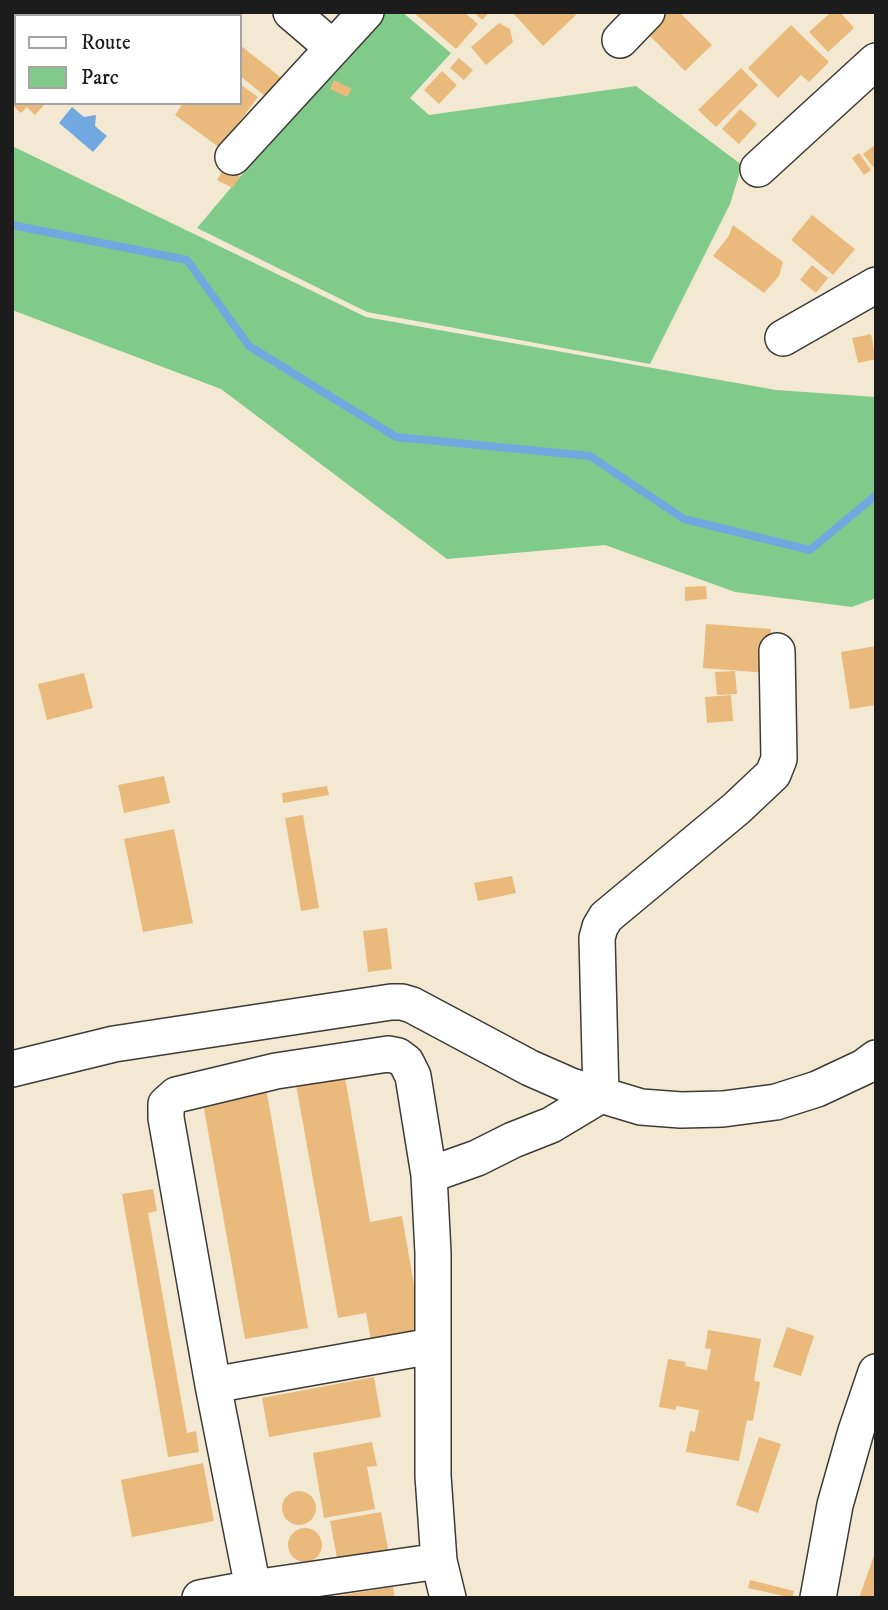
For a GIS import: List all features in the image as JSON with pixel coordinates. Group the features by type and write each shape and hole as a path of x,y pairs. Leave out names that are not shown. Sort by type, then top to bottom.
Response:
{"street":[{"path":"291,12 332,48"},
{"path":"233,157 366,12"},
{"path":"620,40 647,12"},
{"path":"758,169 876,61"},
{"path":"783,338 876,285"},
{"path":"601,1095 597,938 600,927 606,917 737,808 773,774 779,759 777,652"},
{"path":"12,1069 114,1044 402,1002 434,1016 530,1068 571,1086 641,1107 723,1109 776,1102 817,1089 876,1058"},
{"path":"253,1588 166,1118 166,1104 176,1095 276,1071 388,1054 398,1056 406,1062 413,1076 429,1175 433,1476 439,1561 448,1598"},
{"path":"429,1175 477,1158 551,1125 601,1095"},
{"path":"214,1384 432,1346"},
{"path":"818,1598 835,1504 876,1372"},
{"path":"200,1598 439,1561"}],"green space":[{"path":"379,12 402,12 451,53 410,98 429,115 636,86 742,165 730,204 650,364 367,312 197,228"},
{"path":"12,146 366,317 776,390 876,397 876,598 852,607 735,592 605,545 447,559 221,389 12,310"}],"water":[{"path":"72,107 84,117 96,115 95,126 107,136 93,152 59,123"}],"building":[{"path":"96,12 124,12 122,14"},
{"path":"125,12 152,12 150,14"},
{"path":"413,12 464,12 478,24 456,49"},
{"path":"474,12 490,12 482,20"},
{"path":"512,12 574,12 576,15 543,46"},
{"path":"664,12 679,12 712,45 685,71 645,31"},
{"path":"831,12 840,12 854,28 828,52 809,32"},
{"path":"499,23 510,29 513,42 486,65 471,47"},
{"path":"791,25 829,62 809,82 801,75 778,98 748,68"},
{"path":"242,47 284,80 269,99 242,78"},
{"path":"459,58 473,70 464,80 450,68"},
{"path":"741,68 758,85 716,127 698,110"},
{"path":"14,69 14,105 44,105 35,115 27,107 21,113 12,105"},
{"path":"442,71 457,85 439,104 424,90"},
{"path":"334,80 352,89 347,97 330,89"},
{"path":"242,85 258,97 220,148 175,115 182,105 242,105"},
{"path":"740,109 757,124 739,144 722,129"},
{"path":"876,144 876,167 874,168 863,154"},
{"path":"859,153 871,170 864,175 852,158"},
{"path":"224,168 240,176 233,188 217,180"},
{"path":"812,215 855,249 833,275 791,240"},
{"path":"733,225 783,262 779,276 764,293 713,256 728,237"},
{"path":"812,265 828,278 816,293 800,280"},
{"path":"871,334 876,359 858,363 852,338"},
{"path":"706,586 707,599 685,601 685,587"},
{"path":"706,624 771,629 767,673 703,668"},
{"path":"876,646 876,705 850,709 841,652"},
{"path":"735,671 737,694 717,695 715,672"},
{"path":"84,673 93,708 47,720 38,684"},
{"path":"731,695 733,721 707,723 705,697"},
{"path":"164,776 170,803 124,813 118,785"},
{"path":"327,786 329,795 283,803 282,793"},
{"path":"303,815 319,908 301,911 285,818"},
{"path":"174,829 193,923 143,932 124,839"},
{"path":"512,876 516,893 478,901 474,883"},
{"path":"387,928 392,969 368,972 363,931"},
{"path":"344,1071 370,1222 402,1216 422,1331 371,1340 366,1313 338,1318 295,1079"},
{"path":"265,1082 308,1328 245,1339 201,1092"},
{"path":"153,1189 157,1211 148,1213 187,1433 196,1431 199,1452 168,1457 122,1194"},
{"path":"787,1327 814,1336 801,1376 773,1367"},
{"path":"708,1330 761,1339 754,1381 760,1382 753,1421 747,1420 739,1461 686,1452 690,1431 695,1432 699,1410 676,1406 676,1410 659,1407 668,1359 686,1362 685,1366 707,1370 711,1349 705,1348"},
{"path":"374,1377 381,1417 269,1437 262,1398"},
{"path":"759,1437 781,1444 758,1513 736,1505"},
{"path":"372,1442 377,1466 367,1467 375,1509 324,1518 313,1453"},
{"path":"203,1463 214,1521 132,1537 121,1480"},
{"path":"299,1491 311,1496 316,1508 311,1520 299,1525 287,1520 282,1508 287,1496"},
{"path":"381,1512 389,1554 338,1563 330,1521"},
{"path":"305,1528 317,1533 322,1545 317,1557 305,1562 293,1557 288,1545 293,1533"},
{"path":"875,1553 876,1598 859,1598"},
{"path":"750,1580 794,1591 792,1598 748,1588"},
{"path":"393,1587 395,1598 336,1596"}],"waterway":[{"path":"12,225 187,260 249,346 396,437 590,456 684,519 810,550 876,495"}]}
